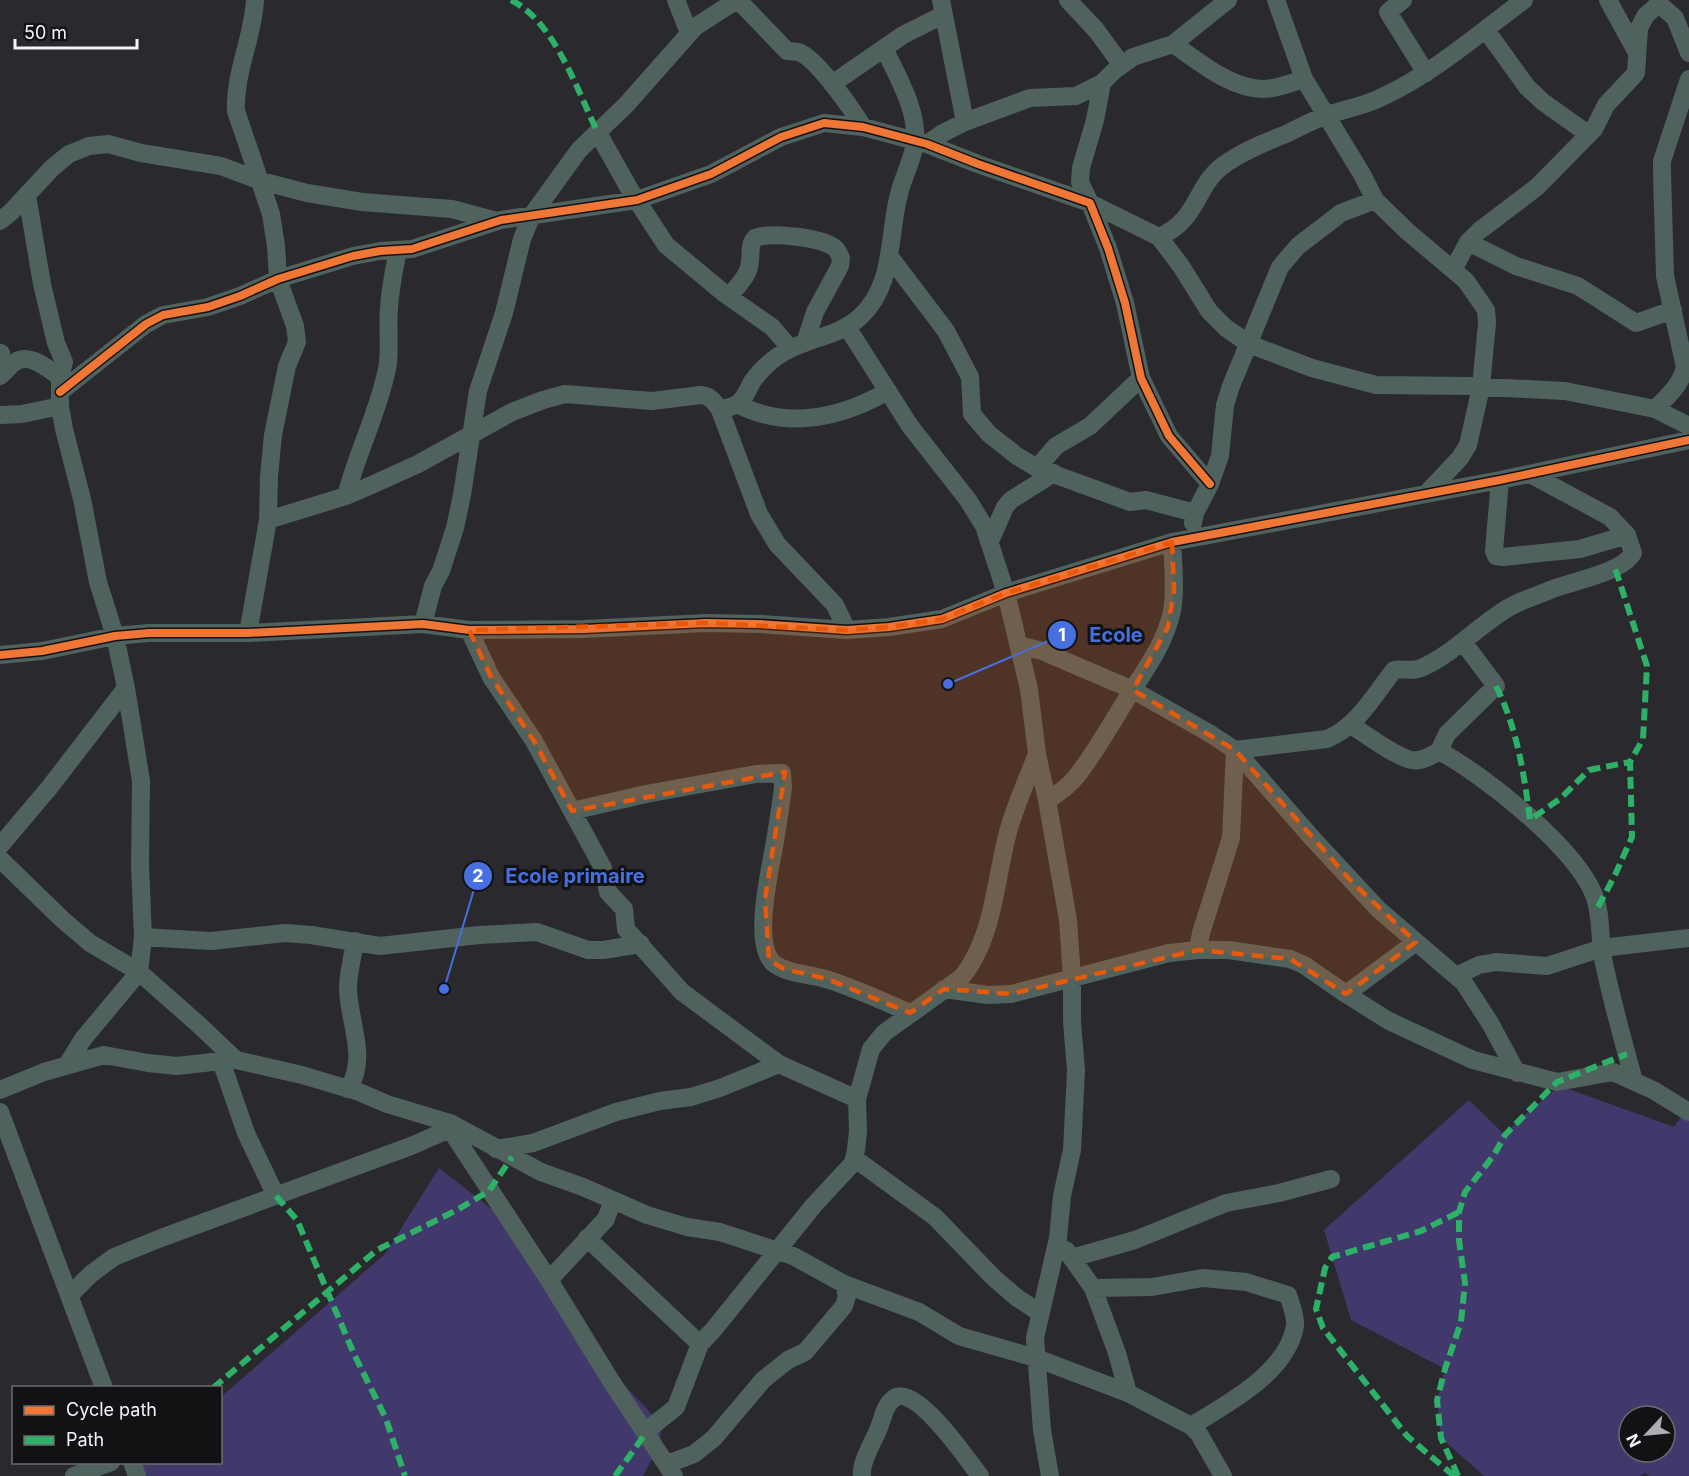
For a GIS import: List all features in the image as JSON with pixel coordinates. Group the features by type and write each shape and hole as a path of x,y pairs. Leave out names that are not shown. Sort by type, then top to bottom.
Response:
{"street":[{"path":"248,633 268,520 273,435 287,366 297,342 295,326 278,279 273,224 261,181 236,111 235,95 247,47 255,0"},
{"path":"676,0 689,33"},
{"path":"423,624 433,586 441,571 455,528 478,392 504,314 522,239 532,215 579,150 626,105 689,33 716,12 738,0 787,51 801,52 808,58 851,107 863,127"},
{"path":"1068,0 1096,30 1121,64"},
{"path":"921,143 965,122 1030,98 1076,96 1101,83 1121,64 1133,57 1173,44 1228,0"},
{"path":"1276,0 1304,79 1376,200 1407,231 1466,281 1486,310 1487,323 1481,387 1468,445 1460,458 1425,494"},
{"path":"1403,0 1384,6 1426,73"},
{"path":"1159,237 1181,224 1215,170 1250,150 1327,115 1378,99 1426,73 1524,0"},
{"path":"1608,0 1637,52"},
{"path":"1453,270 1468,242 1479,231 1537,187 1594,129 1606,105 1636,73 1639,28 1646,15 1659,2 1675,18 1689,53"},
{"path":"832,84 944,5 965,122"},
{"path":"1486,30 1527,87 1543,102 1588,135"},
{"path":"1173,44 1221,76 1245,86 1273,88 1304,79"},
{"path":"729,407 765,366 798,346 847,327 861,317 873,300 886,273 891,256 898,195 921,143 907,95 884,48"},
{"path":"1655,409 1676,389 1685,367 1665,276 1662,161 1689,79"},
{"path":"1101,83 1095,120 1081,168 1080,182 1108,248 1125,303 1141,378 1169,436 1210,484"},
{"path":"0,416 22,414 60,392 146,324 163,315 208,307 278,279 353,255 426,246 441,239 497,222 532,215 637,200 711,174 781,137 824,123 863,127 921,143 1090,203 1159,237 1181,266 1209,311 1226,328 1249,344 1312,368 1376,385 1565,391 1655,409 1689,426"},
{"path":"598,133 666,245 729,297 798,346"},
{"path":"0,221 69,154 89,146 108,144 141,153 221,166 261,181 307,193 362,202 452,208 497,222"},
{"path":"27,195 42,284 56,343 64,362 60,392 98,582 115,636 126,688 141,781 140,865 143,937 139,972 83,1039 67,1065"},
{"path":"1047,800 1076,777 1153,659 1168,627 1180,541 1210,484 1220,456 1225,405 1280,267 1298,246 1341,213 1376,200"},
{"path":"729,297 747,274 751,244 755,238 797,237 825,243 836,249 841,258 840,266 798,346"},
{"path":"1468,242 1516,266 1578,286 1636,322 1673,310"},
{"path":"346,496 354,465 373,422 387,368 388,311 398,250"},
{"path":"891,256 946,331 970,377 974,418 1003,446 1045,470 1130,502 1146,501 1195,513"},
{"path":"847,327 910,426 978,514 990,541 1006,592 1029,689 1037,754 1068,920 1076,1070 1072,1150 1062,1196 1058,1238 1035,1338 1042,1430 1050,1476"},
{"path":"0,376 16,361 34,360 60,392"},
{"path":"990,541 1005,507 1045,470 1056,446 1090,426 1141,378"},
{"path":"268,520 346,496 418,464 512,412 565,394 652,401 701,394 729,407 786,418 848,411 888,392"},
{"path":"729,407 759,514 777,544 835,605 847,630"},
{"path":"0,655 42,651 115,636 159,633 248,633 423,624 469,630 584,629 706,623 847,630 889,627 942,619 1006,592 1180,541 1500,480 1689,440"},
{"path":"1234,750 1328,739 1336,736 1351,725 1394,670 1411,671 1422,668 1463,642 1508,608 1564,584 1615,568 1626,562 1633,553 1628,535 1610,517 1530,474"},
{"path":"1500,480 1494,551 1496,556 1524,556 1580,549 1628,535"},
{"path":"469,630 491,677 534,741 603,868 608,892 624,909 626,929 682,992 779,1064 857,1100"},
{"path":"1351,725 1394,752 1414,761 1424,759 1439,751 1447,734 1496,686 1463,642"},
{"path":"1019,645 1042,651 1133,690 1209,733 1234,750 1362,892 1456,975 1473,995 1517,1072"},
{"path":"0,846 49,788 126,688"},
{"path":"1198,950 1231,838 1234,750"},
{"path":"1439,751 1496,789 1563,848 1594,893 1598,907 1602,948 1634,1081"},
{"path":"646,1433 676,1407 700,1344 814,1205 853,1163 858,1131 857,1100 871,1049 884,1033 909,1013 962,978 981,947 1008,831 1037,754"},
{"path":"572,811 646,794 756,774 782,773 784,780 765,899 763,928 769,960 784,969 827,979 909,1013"},
{"path":"0,859 90,943 139,972 198,1024 229,1061 246,1133 276,1196"},
{"path":"143,937 211,941 285,933 311,934 380,946 479,935 537,932 588,950 641,944"},
{"path":"1456,975 1479,965 1496,963 1553,965 1602,948 1689,938"},
{"path":"348,1089 355,1079 357,1048 348,988 355,941"},
{"path":"1346,994 1416,942"},
{"path":"944,989 988,995 1011,993 1169,953 1198,950 1229,950 1290,959 1304,965 1389,1021 1473,1060 1557,1082 1613,1072 1653,1090 1689,1112"},
{"path":"0,1090 44,1072 104,1055 177,1066 229,1061 303,1075 348,1089 450,1126 541,1172 583,1187 647,1215 687,1227 720,1232 793,1256 844,1284 919,1312 959,1336 1036,1358 1128,1393 1191,1426 1199,1434 1211,1468 1223,1476"},
{"path":"496,1149 533,1143 616,1112 660,1101 691,1097 779,1064"},
{"path":"0,1112 103,1386"},
{"path":"69,1295 91,1274 114,1257 411,1146 450,1126"},
{"path":"450,1126 670,1470 714,1438 772,1371 805,1352 844,1306 847,1296 844,1284"},
{"path":"854,1158 935,1217 994,1278 1040,1313"},
{"path":"1072,1258 1134,1240 1226,1203 1279,1193 1331,1179"},
{"path":"549,1280 606,1219 613,1200"},
{"path":"587,1238 700,1344"},
{"path":"1058,1238 1093,1288 1117,1353 1128,1393"},
{"path":"1093,1288 1152,1287 1203,1278 1246,1282 1288,1295 1295,1325 1287,1349 1282,1356 1272,1369 1245,1391 1191,1426"},
{"path":"862,1476 865,1457 874,1443 886,1408 895,1398 902,1396 918,1403 934,1419 981,1476"},
{"path":"74,1476 106,1464"}],"highlighted area":[{"path":"1172,542 1174,590 1168,627 1133,690 1235,750 1354,884 1416,942 1346,994 1290,959 1198,950 1011,994 944,989 910,1013 827,979 784,969 769,960 765,899 785,772 572,811 534,741 491,677 469,630 706,623 847,630 889,627 942,619 1006,593"}],"shaded area":[{"path":"1560,1086 1674,1127 1689,1105 1689,1476 1649,1476 1645,1473 1640,1476 1484,1476 1441,1438 1437,1400 1445,1369 1351,1320 1324,1230 1469,1100 1505,1135 1517,1121"},
{"path":"439,1168 520,1231 600,1359 662,1425 659,1446 643,1476 143,1476 137,1464 222,1464 222,1396 385,1254"}],"marked path":[{"path":"511,0 527,10 552,40 573,78 598,133"},
{"path":"1598,907 1632,837 1630,762 1643,739 1647,666 1615,568"},
{"path":"1496,686 1514,734 1530,820 1561,798 1589,770 1630,762"},
{"path":"1458,1476 1441,1438 1437,1400 1461,1322 1465,1283 1459,1240 1459,1212 1465,1192 1494,1155 1505,1135 1557,1082 1627,1054"},
{"path":"215,1386 377,1250 457,1210 489,1191 512,1157"},
{"path":"276,1196 297,1220 354,1354 386,1419 405,1476"},
{"path":"1454,1476 1407,1436 1323,1328 1316,1309 1325,1268 1332,1257 1421,1231 1459,1212"},
{"path":"615,1476 646,1433"}],"cycle path":[{"path":"60,392 146,324 163,315 208,307 278,279 353,256 412,249 501,220 637,200 711,174 781,137 824,123 863,127 927,144 1090,203 1108,248 1125,303 1141,378 1169,436 1210,484"},
{"path":"0,655 42,651 115,636 149,633 248,633 423,624 469,630 584,629 706,623 847,630 889,627 942,619 1006,593 1172,542 1500,480 1689,440"}],"place":[{"name":"Ecole","path":"948,684"},
{"name":"Ecole primaire","path":"444,989"}]}
